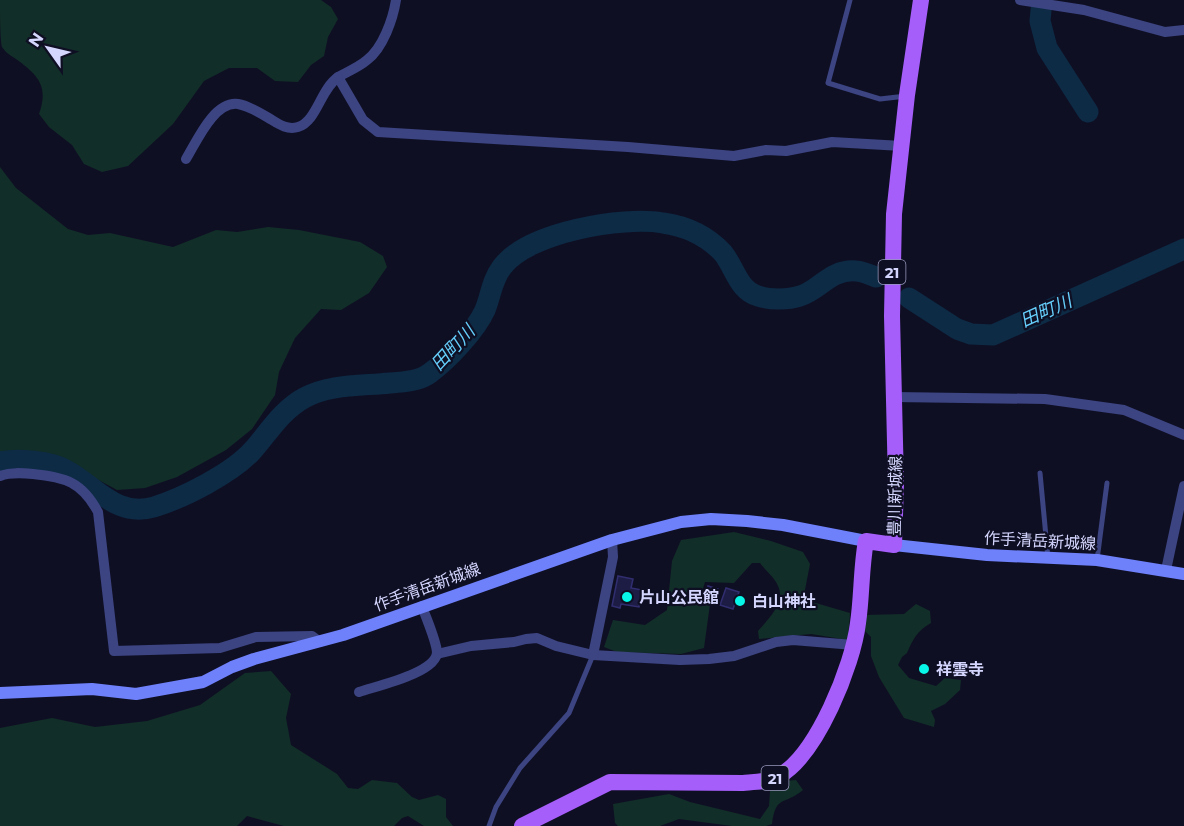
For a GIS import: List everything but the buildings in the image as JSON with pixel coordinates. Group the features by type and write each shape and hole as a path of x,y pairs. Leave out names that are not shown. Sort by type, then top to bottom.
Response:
{"main road":[{"name":"豊川新城線","path":"522,826 610,782 744,783 778,776 793,766 809,748 827,713 854,645 866,541 894,545 896,484 892,262 894,214 907,96 921,0"},
{"name":"作手清岳新城線","path":"0,693 93,689 136,694 202,682 254,659 320,642 612,540 681,522 711,519 783,525 866,541"},
{"name":"作手清岳新城線","path":"894,545 987,555 1097,560 1184,574"}],"street":[{"path":"186,159 211,119 226,105 237,104 247,107 283,127 297,127 306,123 329,84 368,60 375,52 384,36 396,0"},
{"path":"1020,0 1084,10 1154,30 1165,32 1184,30"},
{"path":"338,77 363,120 378,132 628,147 734,156 766,150 786,152 832,142 902,146"},
{"path":"894,397 1045,399 1124,410 1184,435"},
{"path":"0,476 22,473 56,476 72,482 92,500 98,512 114,651 212,649 256,637 312,636 320,642"},
{"path":"1166,570 1184,486"},
{"path":"593,655 613,557 612,540"},
{"path":"422,606 437,654"},
{"path":"359,692 409,676 427,667 437,654 471,646 537,638 556,646 593,655 680,660 734,656 776,642 793,640 854,645"}],"lane":[{"path":"850,0 828,83 880,99 907,96"},
{"path":"1040,473 1048,558"},
{"path":"1097,560 1107,483"},
{"path":"489,826 496,807 520,768 569,713 593,655"}],"green space":[{"path":"0,0 321,0 331,7 338,19 328,37 324,56 311,65 298,82 275,81 257,68 229,68 204,81 173,124 128,166 102,172 84,164 72,145 49,127 39,114 43,96 40,82 30,70 2,47"},
{"path":"0,167 16,188 68,229 88,235 110,233 173,247 216,230 237,232 268,227 299,230 360,242 383,256 387,267 369,293 341,310 321,309 295,338 279,372 275,395 252,429 226,450 177,477 145,488 117,490 58,458 33,453 0,454"},
{"path":"734,532 803,552 810,564 805,590 809,601 850,613 848,640 811,634 759,639 758,631 778,605 780,592 775,580 760,563 752,563 734,583 705,582 701,595 710,604 704,648 681,654 617,652 604,647 613,620 645,625 667,610 672,561 681,540"},
{"path":"916,604 930,611 931,623 916,636 898,665 909,678 936,686 945,678 961,680 960,690 945,704 931,711 935,720 934,727 904,718 879,677 871,656 871,637 863,629 865,615 904,614"},
{"path":"271,671 291,694 286,718 291,745 337,774 348,788 358,789 372,780 397,783 412,797 419,800 438,795 446,799 446,817 453,826 424,826 408,816 402,818 394,826 284,826 247,816 237,826 0,826 0,728 52,718 95,727 147,721 200,705 245,673"},
{"path":"796,780 803,790 779,804 772,824 766,826 732,826 679,819 660,826 618,826 615,823 613,804 669,794 690,802 760,819 769,806 770,791 784,781"}],"waterway":[{"path":"1042,0 1040,21 1047,48 1088,112"},
{"name":"田町川","path":"0,462 15,460 52,464 66,470 107,499 128,508 141,509 166,503 207,484 244,459 282,415 296,403 314,393 346,386 406,382 426,376 453,353 481,318 502,267 532,244 577,229 646,221 671,224 687,229 703,237 723,253 746,289 758,296 768,298 785,299 800,296 832,276 847,271 861,272 876,277"},
{"name":"田町川","path":"909,298 957,329 971,334 993,335 1184,249"}],"place":[{"name":"片山公民館","path":"627,597"},
{"name":"白山神社","path":"740,601"},
{"name":"祥雲寺","path":"924,669"}]}
